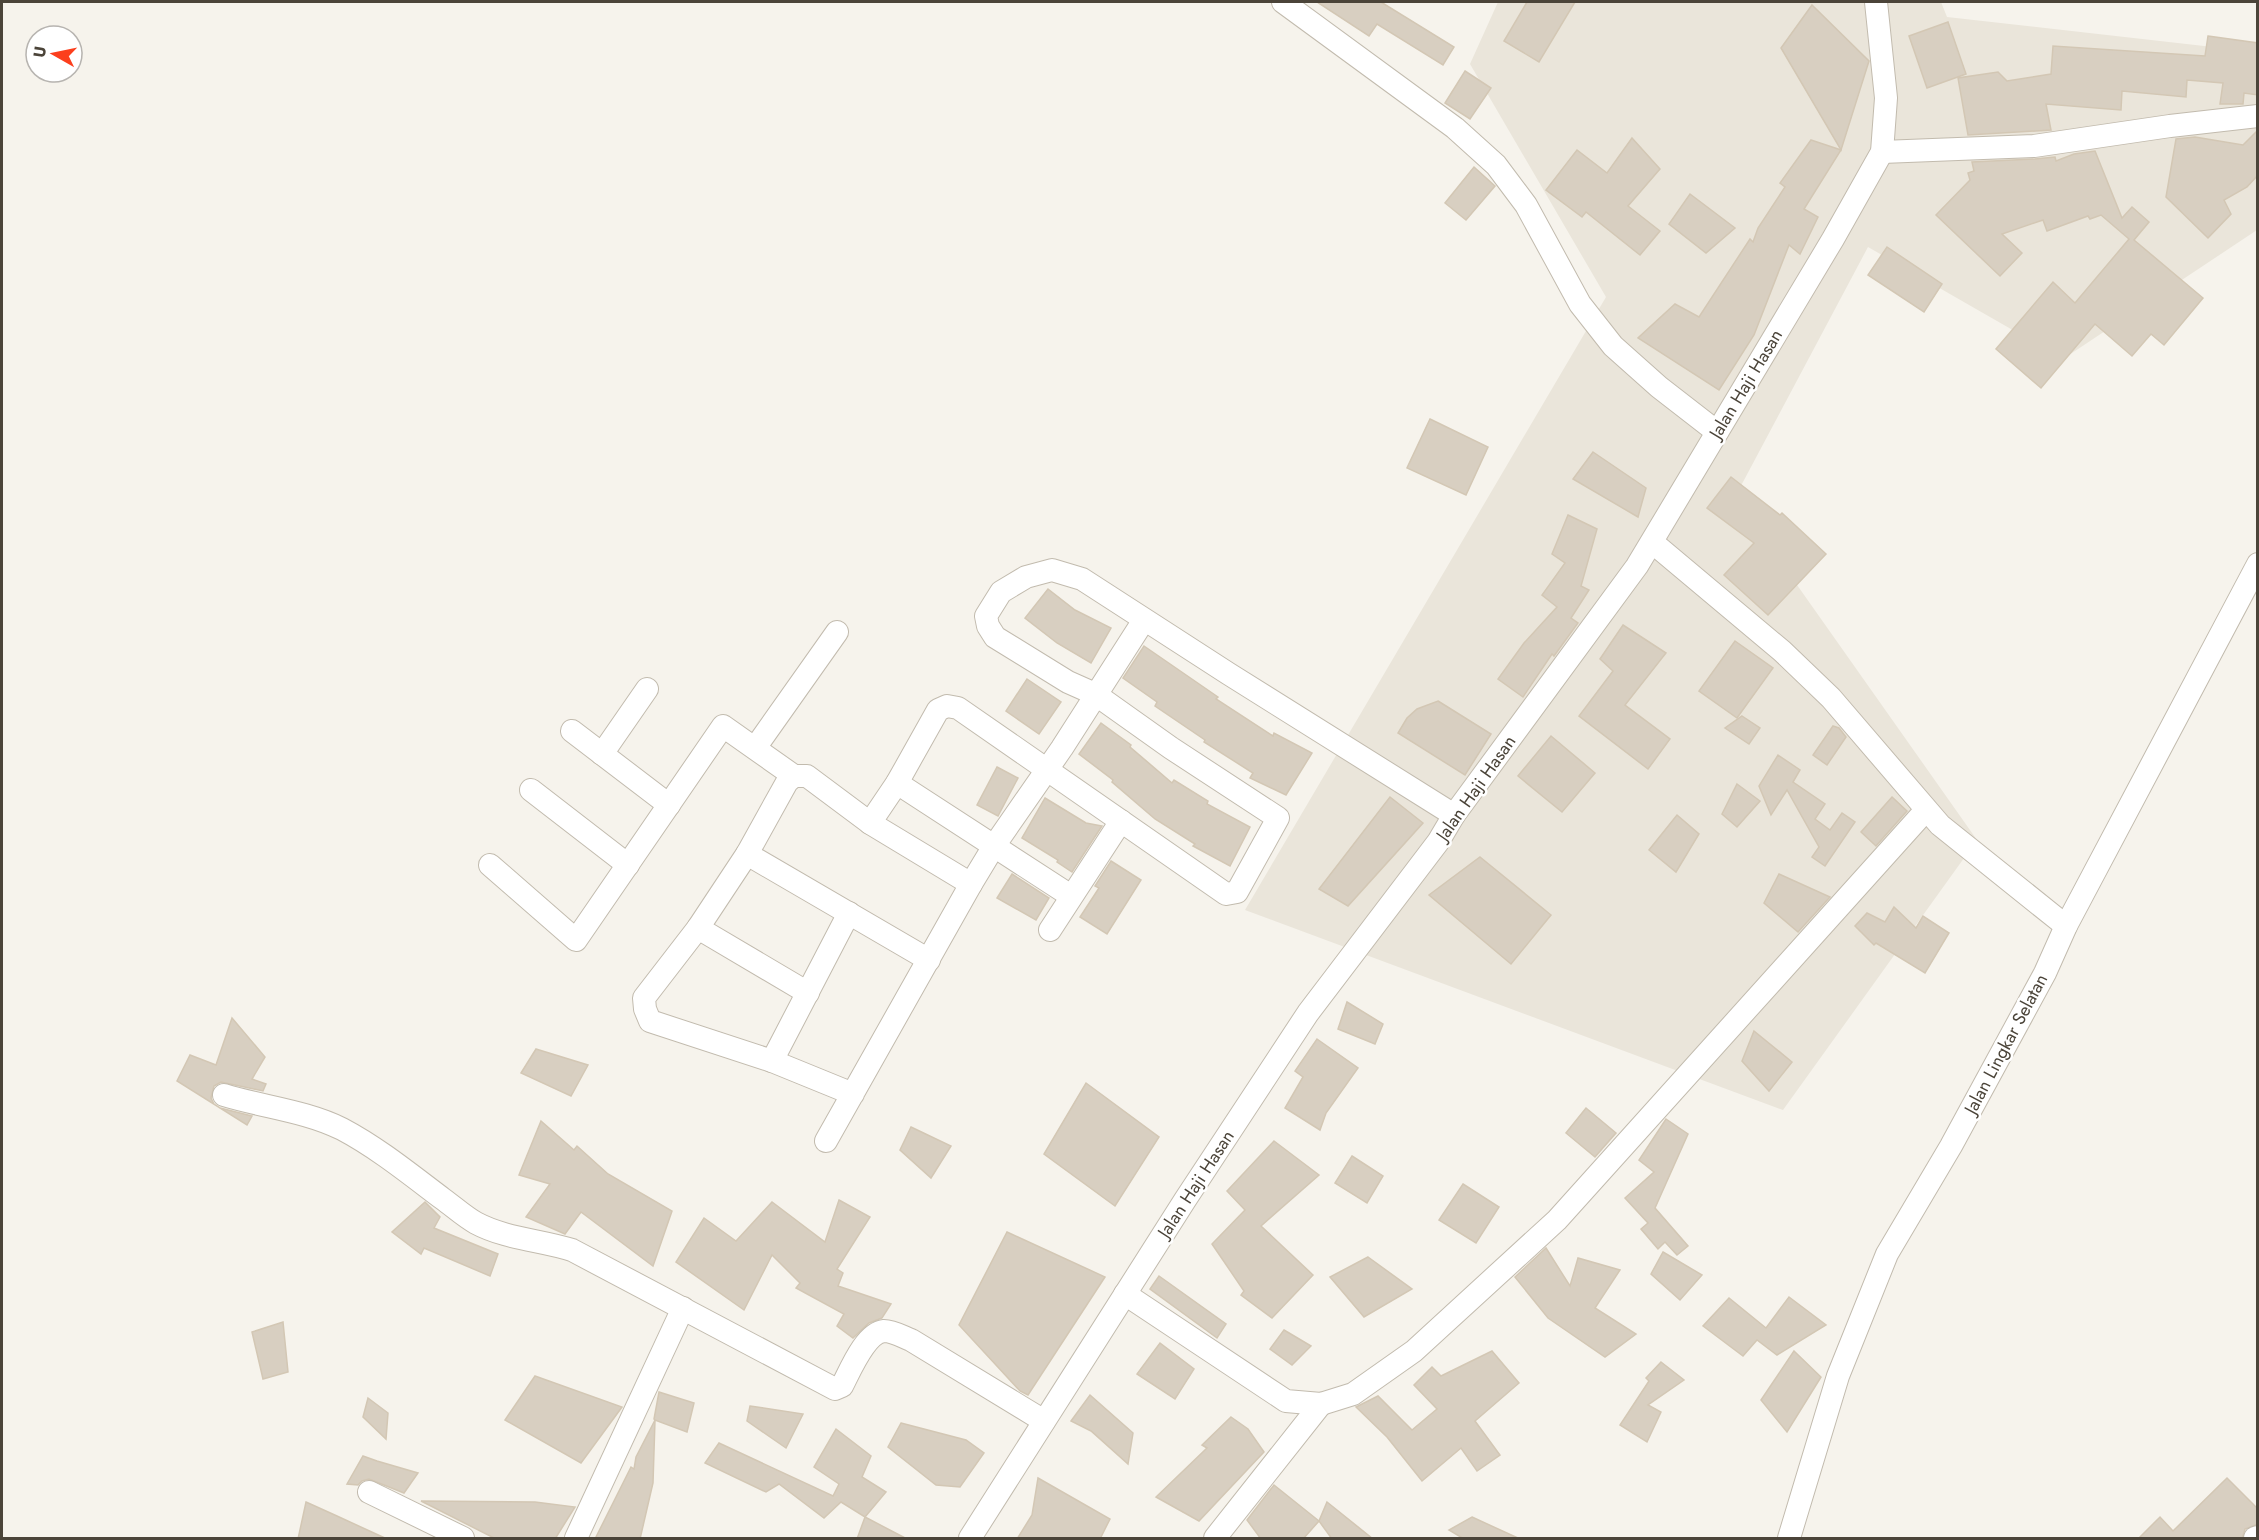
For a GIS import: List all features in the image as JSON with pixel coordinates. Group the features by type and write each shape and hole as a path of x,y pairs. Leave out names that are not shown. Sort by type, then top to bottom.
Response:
{"street":[{"path":"1283,2 1455,128 1496,165 1526,205 1580,304 1613,346 1659,387 1717,432"},
{"name":"Jalan Haji Hasan","path":"970,1539 1125,1294 1308,1013 1438,842 1454,815 1637,566 1833,239 1882,152 1886,98 1876,2"},
{"path":"1882,152 2034,146 2258,116"},
{"path":"1652,542 1782,651 1823,690 1940,825 2066,926"},
{"name":"Jalan Lingkar Selatan","path":"1789,1539 1838,1376 1887,1254 2045,973 2066,926 2258,564"},
{"path":"870,823 897,783 938,710 947,706 958,708 1226,894 1237,892 1278,818 1171,748 1095,694 1068,682 995,637 988,626 986,616 1001,592 1026,578 1052,570 1083,579 1144,620 1454,815"},
{"path":"826,1141 994,846 1047,771 1144,620"},
{"path":"755,748 837,632"},
{"path":"602,754 647,689"},
{"path":"490,865 576,940 723,726 794,776 807,776 870,823 971,884"},
{"path":"572,731 669,805"},
{"path":"794,776 788,782 747,854 698,928 644,998 645,1009 650,1021 772,1061 853,1094"},
{"path":"897,783 1071,896"},
{"path":"531,790 628,865"},
{"path":"1125,1294 1286,1401 1321,1404 1353,1394 1414,1351 1557,1220 1926,810"},
{"path":"1050,930 1121,821"},
{"path":"747,854 929,960"},
{"path":"772,1061 849,913"},
{"path":"698,928 808,993"},
{"path":"224,1095 299,1113 342,1129 387,1158 476,1223 504,1235 550,1243 572,1250 835,1389 842,1386 864,1345 876,1334 883,1331 891,1332 911,1340 1044,1421"},
{"path":"576,1539 683,1308"},
{"path":"1215,1539 1321,1404"},
{"path":"369,1492 463,1539"}],"shaded area":[{"path":"1498,2 1941,2 1947,17 2257,52 2257,230 2063,359 1868,247 1735,497 1977,840 1783,1110 1245,910 1606,297 1470,64"}],"building":[{"path":"1317,2 1381,2 1454,47 1443,65 1377,24 1369,36"},
{"path":"1527,2 1575,2 1539,62 1504,41"},
{"path":"1812,5 1869,61 1841,150 1781,48"},
{"path":"1948,22 1966,74 1927,88 1909,36"},
{"path":"2208,36 2258,43 2258,95 2244,93 2243,104 2220,104 2223,83 2187,80 2186,97 2122,91 2121,110 2046,104 2051,130 1968,135 1958,78 1998,72 2007,81 2051,74 2053,46 2205,56"},
{"path":"1465,71 1491,88 1470,119 1445,103"},
{"path":"2258,130 2258,175 2247,187 2224,200 2231,214 2208,238 2166,197 2176,139 2195,137 2243,145"},
{"path":"1632,138 1660,169 1628,206 1660,231 1640,255 1586,212 1582,217 1546,190 1577,150 1607,173"},
{"path":"1811,140 1841,150 1804,209 1818,217 1800,254 1789,245 1754,335 1719,390 1638,338 1675,304 1699,317 1750,239 1753,242 1758,228 1785,187 1780,183"},
{"path":"2095,151 2122,218 2132,207 2149,222 2134,240 2203,298 2164,345 2151,334 2132,356 2095,324 2041,388 1996,349 2053,282 2075,303 2129,239 2101,215 2090,219 2088,216 2047,231 2043,220 2002,234 2022,253 2000,276 1936,215 1970,180 1968,173 1974,171 1972,162 2055,157 2056,161 2074,154"},
{"path":"1474,167 1495,186 1466,220 1445,203"},
{"path":"1690,194 1735,228 1706,253 1669,224"},
{"path":"1887,247 1942,284 1924,312 1868,275"},
{"path":"1430,419 1488,447 1466,495 1407,468"},
{"path":"1593,452 1646,488 1638,517 1573,479"},
{"path":"1731,477 1780,515 1782,513 1826,554 1768,615 1724,575 1754,543 1707,508"},
{"path":"1568,515 1597,529 1581,586 1589,590 1571,618 1578,623 1554,656 1552,654 1523,697 1498,679 1524,643 1557,607 1542,595 1565,563 1552,554"},
{"path":"1048,589 1075,610 1111,628 1091,663 1057,643 1025,618"},
{"path":"1623,625 1666,653 1625,705 1670,739 1648,769 1579,716 1613,671 1600,659"},
{"path":"1735,641 1773,668 1737,718 1699,691"},
{"path":"1144,646 1218,697 1216,699 1273,736 1274,733 1312,753 1286,795 1250,778 1253,773 1204,742 1205,740 1155,706 1157,702 1123,678"},
{"path":"1027,679 1061,702 1039,734 1006,711"},
{"path":"1438,701 1491,734 1465,775 1398,733 1407,718 1417,709"},
{"path":"1742,716 1760,728 1749,744 1725,728"},
{"path":"1101,723 1131,745 1130,747 1172,783 1174,780 1208,801 1207,804 1250,827 1230,866 1193,846 1195,844 1155,819 1112,782 1113,780 1079,754"},
{"path":"1833,726 1839,728 1846,737 1827,765 1813,755"},
{"path":"1551,736 1595,773 1562,812 1518,776"},
{"path":"1778,755 1800,770 1793,782 1825,804 1815,819 1830,830 1842,813 1855,822 1825,866 1812,857 1819,847 1787,790 1771,815 1759,786"},
{"path":"997,767 1018,778 998,816 977,805"},
{"path":"1737,784 1760,801 1737,827 1722,814"},
{"path":"1390,797 1423,823 1348,906 1319,889"},
{"path":"1892,797 1907,811 1876,846 1861,832"},
{"path":"1045,798 1086,823 1102,826 1072,872 1057,862 1058,860 1022,838"},
{"path":"1677,815 1699,834 1676,872 1649,850"},
{"path":"1480,857 1551,915 1511,964 1429,895"},
{"path":"1111,861 1141,880 1107,934 1080,917 1099,888 1095,886"},
{"path":"1012,874 1049,898 1036,920 997,898"},
{"path":"1779,874 1830,897 1798,932 1764,903"},
{"path":"1894,907 1916,928 1923,916 1949,933 1925,973 1876,943 1874,945 1855,926 1867,913 1885,922"},
{"path":"1347,1002 1383,1024 1375,1044 1338,1029"},
{"path":"232,1018 265,1057 252,1079 266,1084 263,1091 221,1082 214,1086 211,1098 220,1108 252,1116 247,1125 177,1081 190,1055 216,1065"},
{"path":"1754,1031 1792,1062 1769,1091 1742,1061"},
{"path":"1317,1039 1358,1068 1326,1113 1320,1130 1285,1108 1303,1077 1295,1071"},
{"path":"536,1049 588,1065 571,1096 521,1073"},
{"path":"1086,1083 1159,1137 1115,1206 1044,1154"},
{"path":"1586,1108 1616,1133 1595,1157 1566,1133"},
{"path":"1666,1119 1688,1134 1655,1208 1688,1246 1677,1255 1665,1242 1658,1249 1641,1229 1648,1223 1625,1198 1654,1172 1639,1160"},
{"path":"541,1121 574,1150 577,1146 608,1174 672,1211 653,1266 581,1212 565,1234 526,1217 550,1184 519,1175"},
{"path":"911,1127 951,1146 931,1178 900,1150"},
{"path":"1274,1141 1319,1175 1261,1226 1313,1275 1272,1318 1241,1295 1244,1291 1212,1244 1245,1210 1227,1191"},
{"path":"1352,1156 1383,1176 1367,1203 1335,1183"},
{"path":"1463,1184 1499,1207 1476,1243 1439,1220"},
{"path":"839,1200 870,1217 837,1269 843,1273 838,1286 891,1304 882,1318 869,1323 853,1338 837,1326 844,1314 796,1288 800,1283 772,1255 744,1310 676,1262 704,1218 736,1241 772,1202 825,1242"},
{"path":"425,1202 440,1217 434,1228 498,1254 490,1276 424,1248 421,1254 392,1232"},
{"path":"1007,1232 1105,1277 1028,1395 1020,1391 959,1325"},
{"path":"1546,1248 1570,1286 1578,1258 1620,1270 1595,1308 1636,1334 1605,1357 1548,1318 1515,1277"},
{"path":"1663,1252 1702,1275 1680,1300 1651,1274"},
{"path":"1368,1257 1412,1289 1364,1317 1330,1277"},
{"path":"1159,1276 1226,1324 1217,1338 1150,1289"},
{"path":"1789,1297 1826,1325 1777,1355 1757,1340 1743,1356 1703,1326 1729,1298 1766,1328"},
{"path":"283,1322 288,1372 263,1379 252,1332"},
{"path":"1284,1330 1311,1346 1292,1365 1270,1349"},
{"path":"1160,1343 1194,1369 1175,1399 1137,1374"},
{"path":"1492,1351 1519,1383 1475,1421 1500,1455 1477,1471 1461,1448 1422,1481 1387,1437 1356,1407 1378,1396 1412,1430 1437,1409 1414,1385 1432,1367 1441,1376"},
{"path":"1794,1351 1821,1377 1787,1432 1761,1400"},
{"path":"1661,1362 1684,1380 1648,1405 1661,1412 1647,1442 1620,1425 1649,1381 1646,1378"},
{"path":"535,1376 622,1407 581,1463 505,1420"},
{"path":"659,1392 694,1403 687,1432 655,1420"},
{"path":"1090,1395 1133,1433 1128,1464 1091,1431 1071,1421"},
{"path":"368,1398 388,1413 386,1439 363,1417"},
{"path":"750,1406 803,1414 786,1448 747,1421"},
{"path":"1231,1417 1248,1429 1264,1452 1199,1521 1156,1497 1207,1448 1202,1445"},
{"path":"655,1420 653,1483 640,1539 595,1539 631,1467 634,1469 636,1457"},
{"path":"901,1423 966,1440 984,1453 960,1487 936,1485 888,1447"},
{"path":"836,1429 871,1456 862,1477 886,1492 865,1517 841,1502 824,1518 779,1484 766,1492 705,1463 719,1443 833,1496 839,1484 814,1467"},
{"path":"363,1456 418,1473 404,1493 369,1479 358,1485 347,1484"},
{"path":"1038,1478 1110,1519 1100,1539 1017,1539 1032,1515"},
{"path":"2227,1478 2258,1509 2258,1524 2245,1529 2242,1539 2138,1539 2160,1517 2173,1531"},
{"path":"1274,1485 1319,1521 1303,1539 1261,1539 1247,1520"},
{"path":"421,1501 535,1502 575,1507 555,1539 496,1539"},
{"path":"306,1502 337,1516 387,1539 298,1539"},
{"path":"1327,1502 1373,1539 1332,1539 1319,1521"},
{"path":"865,1517 907,1539 857,1539"},
{"path":"1472,1517 1520,1539 1464,1539 1449,1530"}]}
